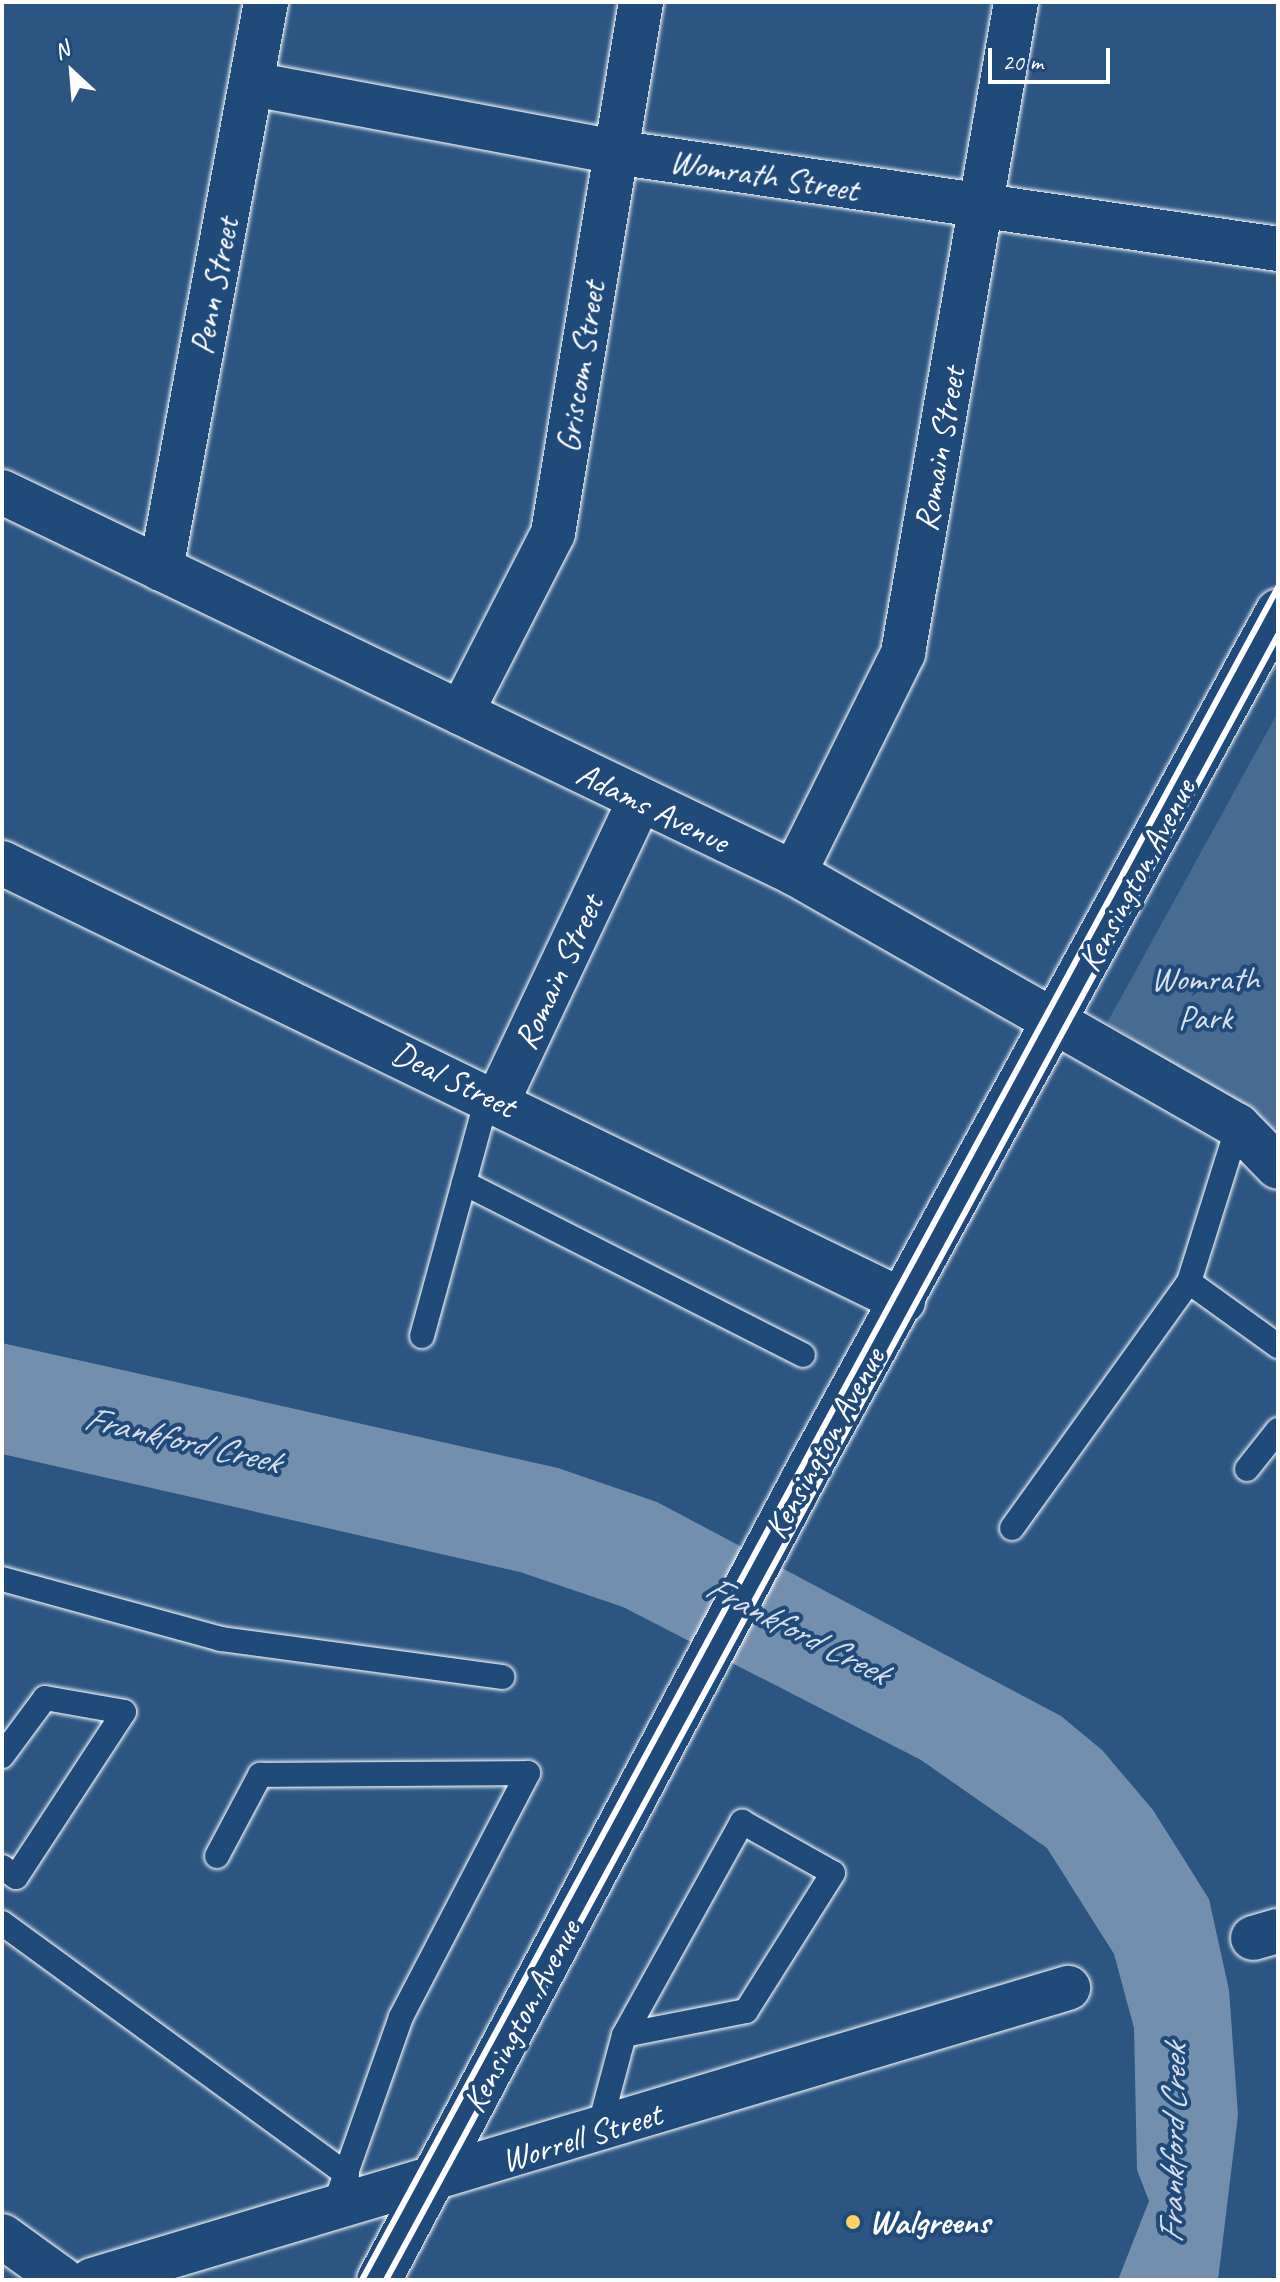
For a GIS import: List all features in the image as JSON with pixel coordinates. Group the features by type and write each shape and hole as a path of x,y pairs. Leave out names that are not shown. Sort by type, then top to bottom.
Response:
{"street":[{"name":"Penn Street","path":"161,569 266,2"},
{"name":"Griscom Street","path":"461,713 553,533 641,2"},
{"name":"Romain Street","path":"794,873 903,653 1016,2"},
{"name":"Womrath Street","path":"252,84 615,152 1278,249"},
{"name":"Adams Avenue","path":"2,492 639,802 794,873 1058,1020 1238,1126 1278,1167"},
{"name":"Kensington Avenue","path":"379,2280 808,1470 1058,1020 1278,611"},
{"name":"Romain Street","path":"493,1098 639,802"},
{"name":"Deal Street","path":"2,863 493,1098 903,1301"},
{"name":"Worrell Street","path":"92,2280 340,2192 434,2181 1068,1988"},
{"path":"2,2236 63,2280"}],"lane":[{"path":"422,1336 464,1183 493,1098"},
{"path":"1012,1528 1189,1282 1238,1126"},
{"path":"464,1183 803,1355"},
{"path":"1189,1282 1278,1346"},
{"path":"1247,1469 1278,1430"},
{"path":"2,1579 221,1639 502,1677"},
{"path":"2,1756 45,1698 124,1712 16,1877 2,1867"},
{"path":"2,1923 340,2192 401,2017 528,1773 260,1775 217,1856"},
{"path":"598,2132 624,2035 742,1822 833,1873 746,2011 624,2035"}],"green space":[{"name":"Womrath Park","path":"1278,712 1278,1138 1253,1113 1107,1023"}],"water":[{"name":"Frankford Creek","path":"2,1343 558,1468 657,1502 1061,1716 1102,1750 1153,1810 1209,1899 1229,1990 1238,2115 1218,2280 1118,2280 1149,2201 1137,2170 1134,2028 1114,1954 1047,1848 921,1760 623,1607 520,1572 2,1454"}],"railway":[{"path":"362,2280 1278,587"},
{"path":"386,2280 1278,635"}],"place":[{"name":"Walgreens","path":"853,2222"}]}
